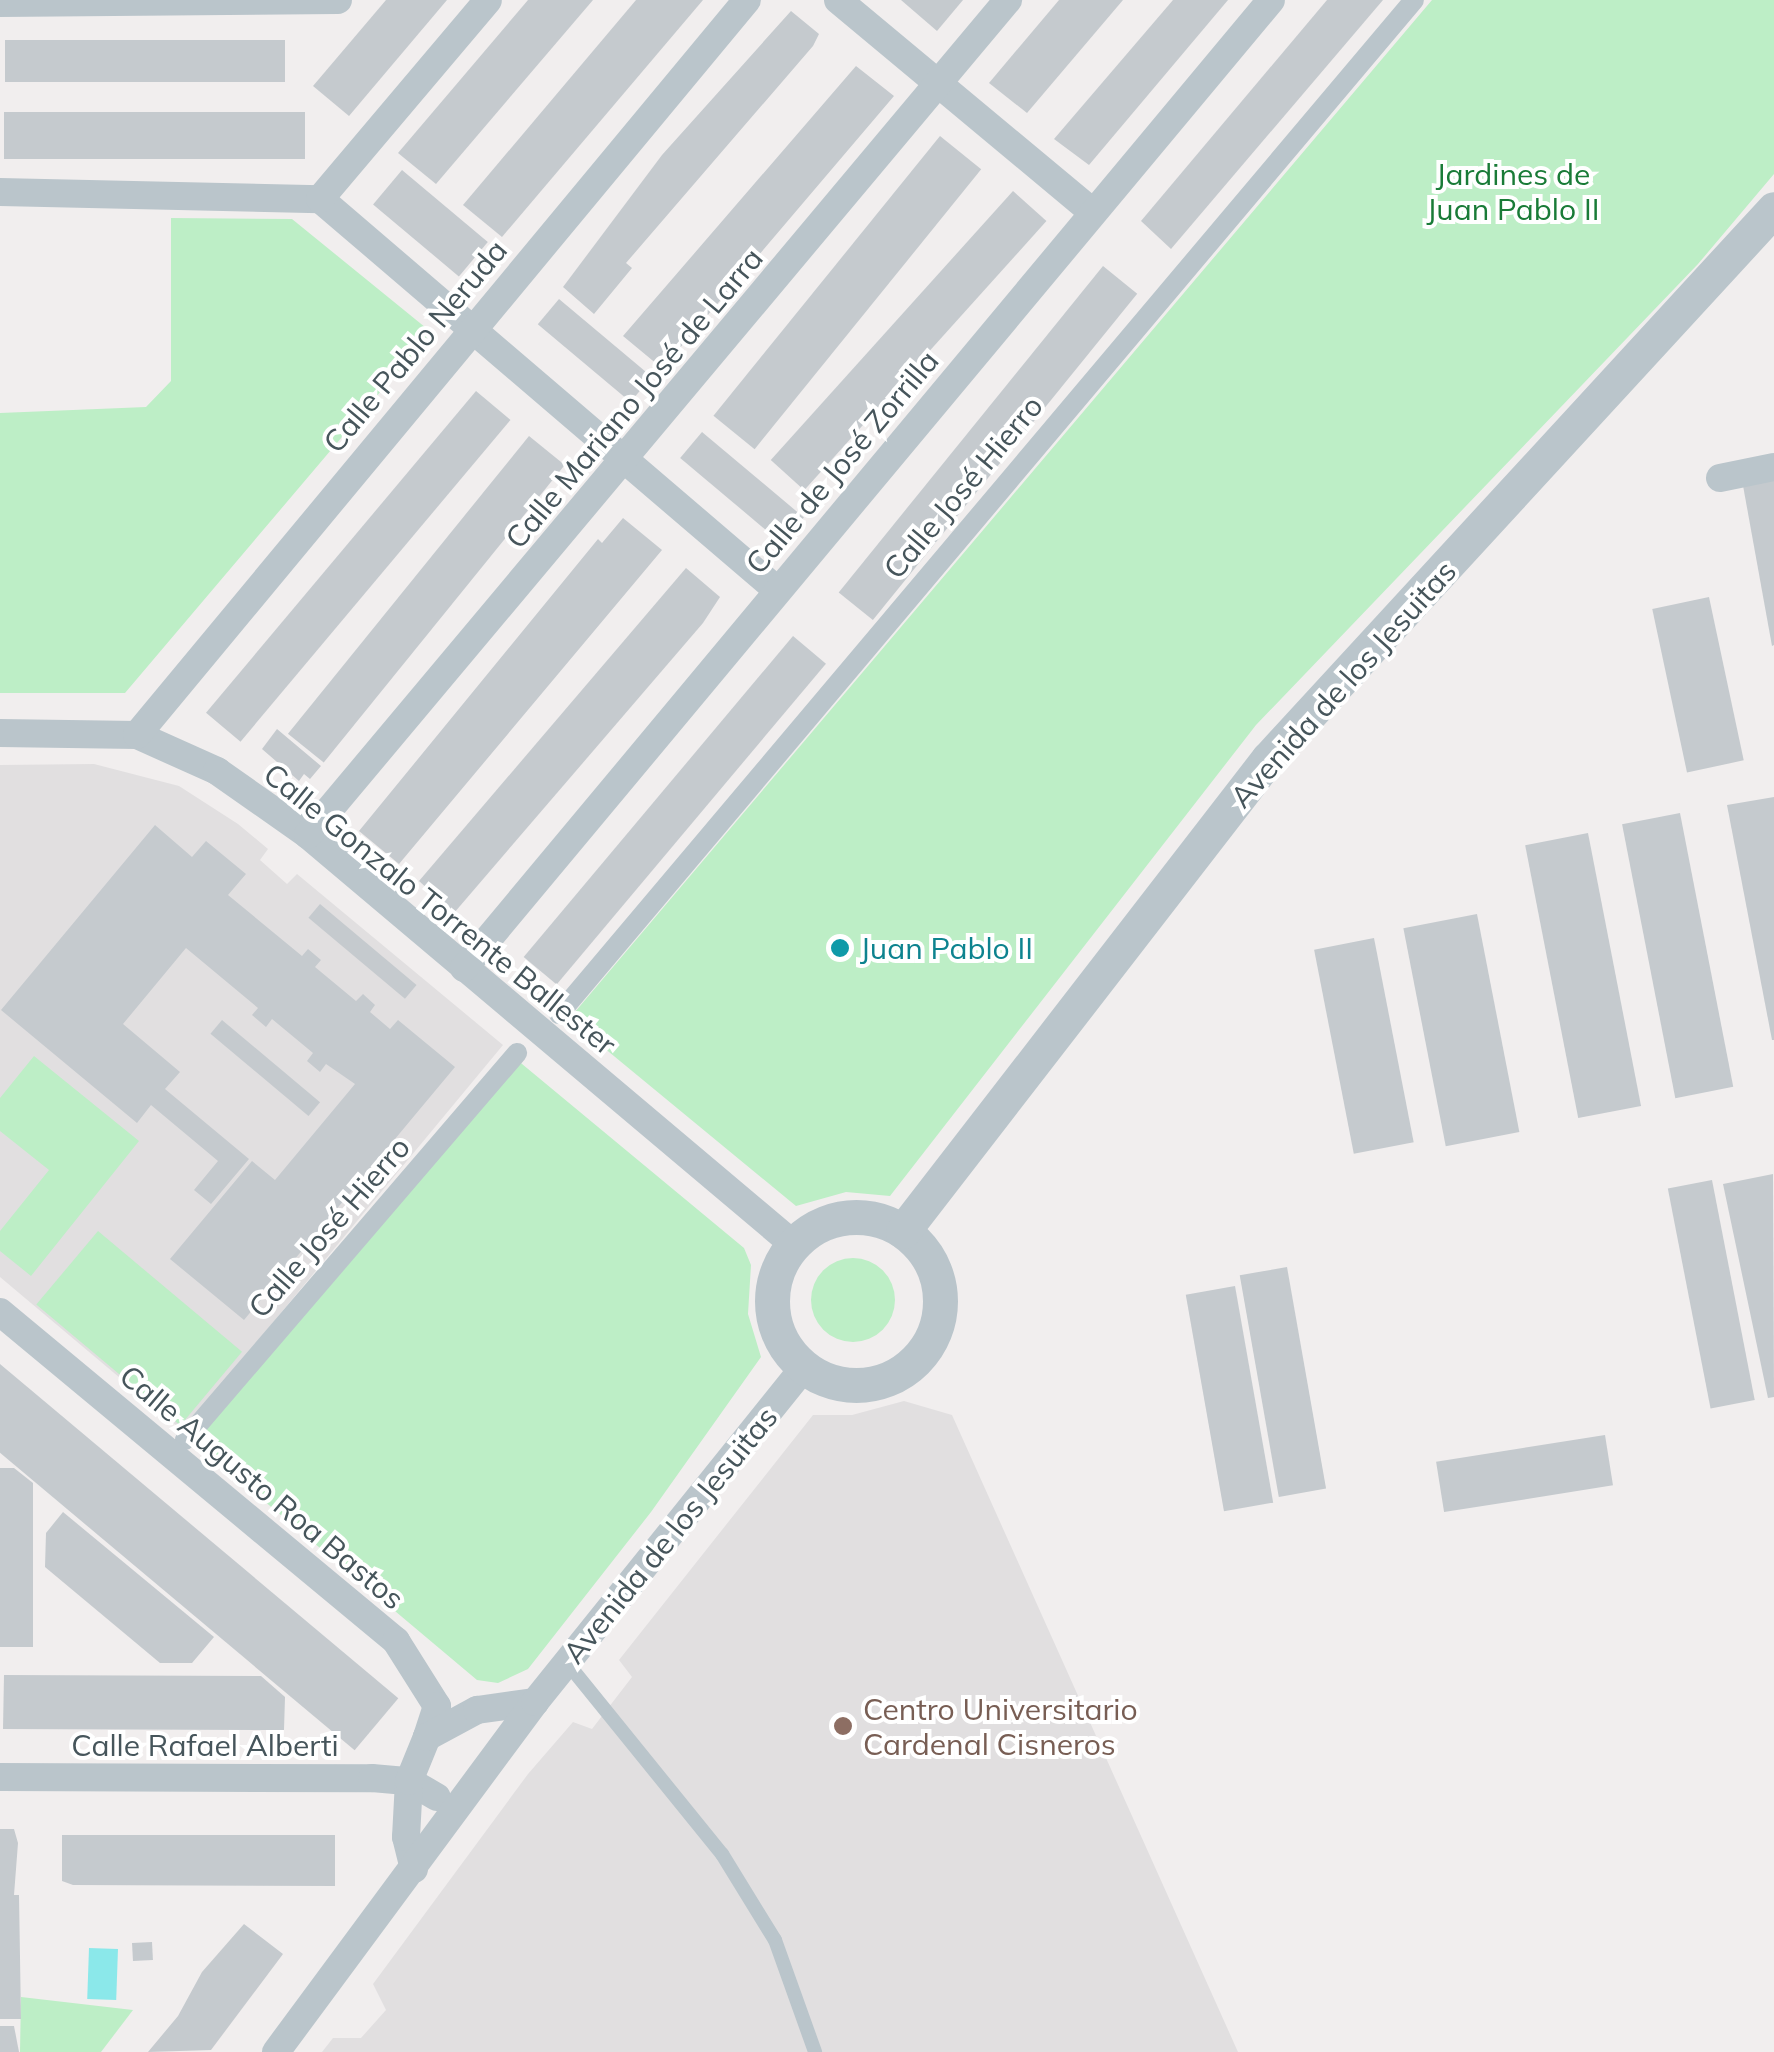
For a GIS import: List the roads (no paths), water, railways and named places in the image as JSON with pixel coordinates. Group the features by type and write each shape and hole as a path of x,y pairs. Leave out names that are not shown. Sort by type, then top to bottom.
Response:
{"street":[{"path":"0,3 338,0"},
{"path":"320,199 488,0"},
{"name":"Calle Pablo Neruda","path":"137,735 747,0"},
{"path":"838,0 1092,212"},
{"name":"Calle Mariano José de Larra","path":"308,835 628,459 1008,0"},
{"name":"Calle de José Zorrilla","path":"464,968 1271,0"},
{"name":"Calle José Hierro","path":"559,1014 1414,0"},
{"path":"0,192 320,199 777,590"},
{"name":"Avenida de los Jesuitas","path":"903,1231 1268,760 1774,209"},
{"path":"1720,478 1774,467"},
{"name":"Calle Gonzalo Torrente Ballester","path":"0,733 137,735 217,772 308,835 793,1244"},
{"name":"Calle José Hierro","path":"185,1440 517,1053"},
{"path":"834,1219 882,1220 903,1231 936,1274 938,1313 924,1350 881,1382 854,1385 804,1367 774,1322 772,1295 793,1244 834,1219"},
{"name":"Calle Augusto Roa Bastos","path":"0,1312 396,1642 437,1706 418,1759"},
{"name":"Avenida de los Jesuitas","path":"276,2052 414,1868 446,1806 568,1664 804,1367"},
{"path":"414,1868 406,1837 418,1759 476,1710 536,1702"},
{"path":"418,1759 446,1806"},
{"name":"Calle Rafael Alberti","path":"0,1776 418,1759"}],"lane":[{"path":"568,1664 722,1854 775,1940 815,2052"}],"water":[{"path":"89,1948 118,1949 116,2000 87,1999"}],"place":[{"name":"Juan Pablo II","path":"840,948"},
{"name":"Centro Universitario Cardenal Cisneros","path":"843,1726"}],"park label":[{"name":"Jardines de Juan Pablo II","path":"1513,191"}]}
